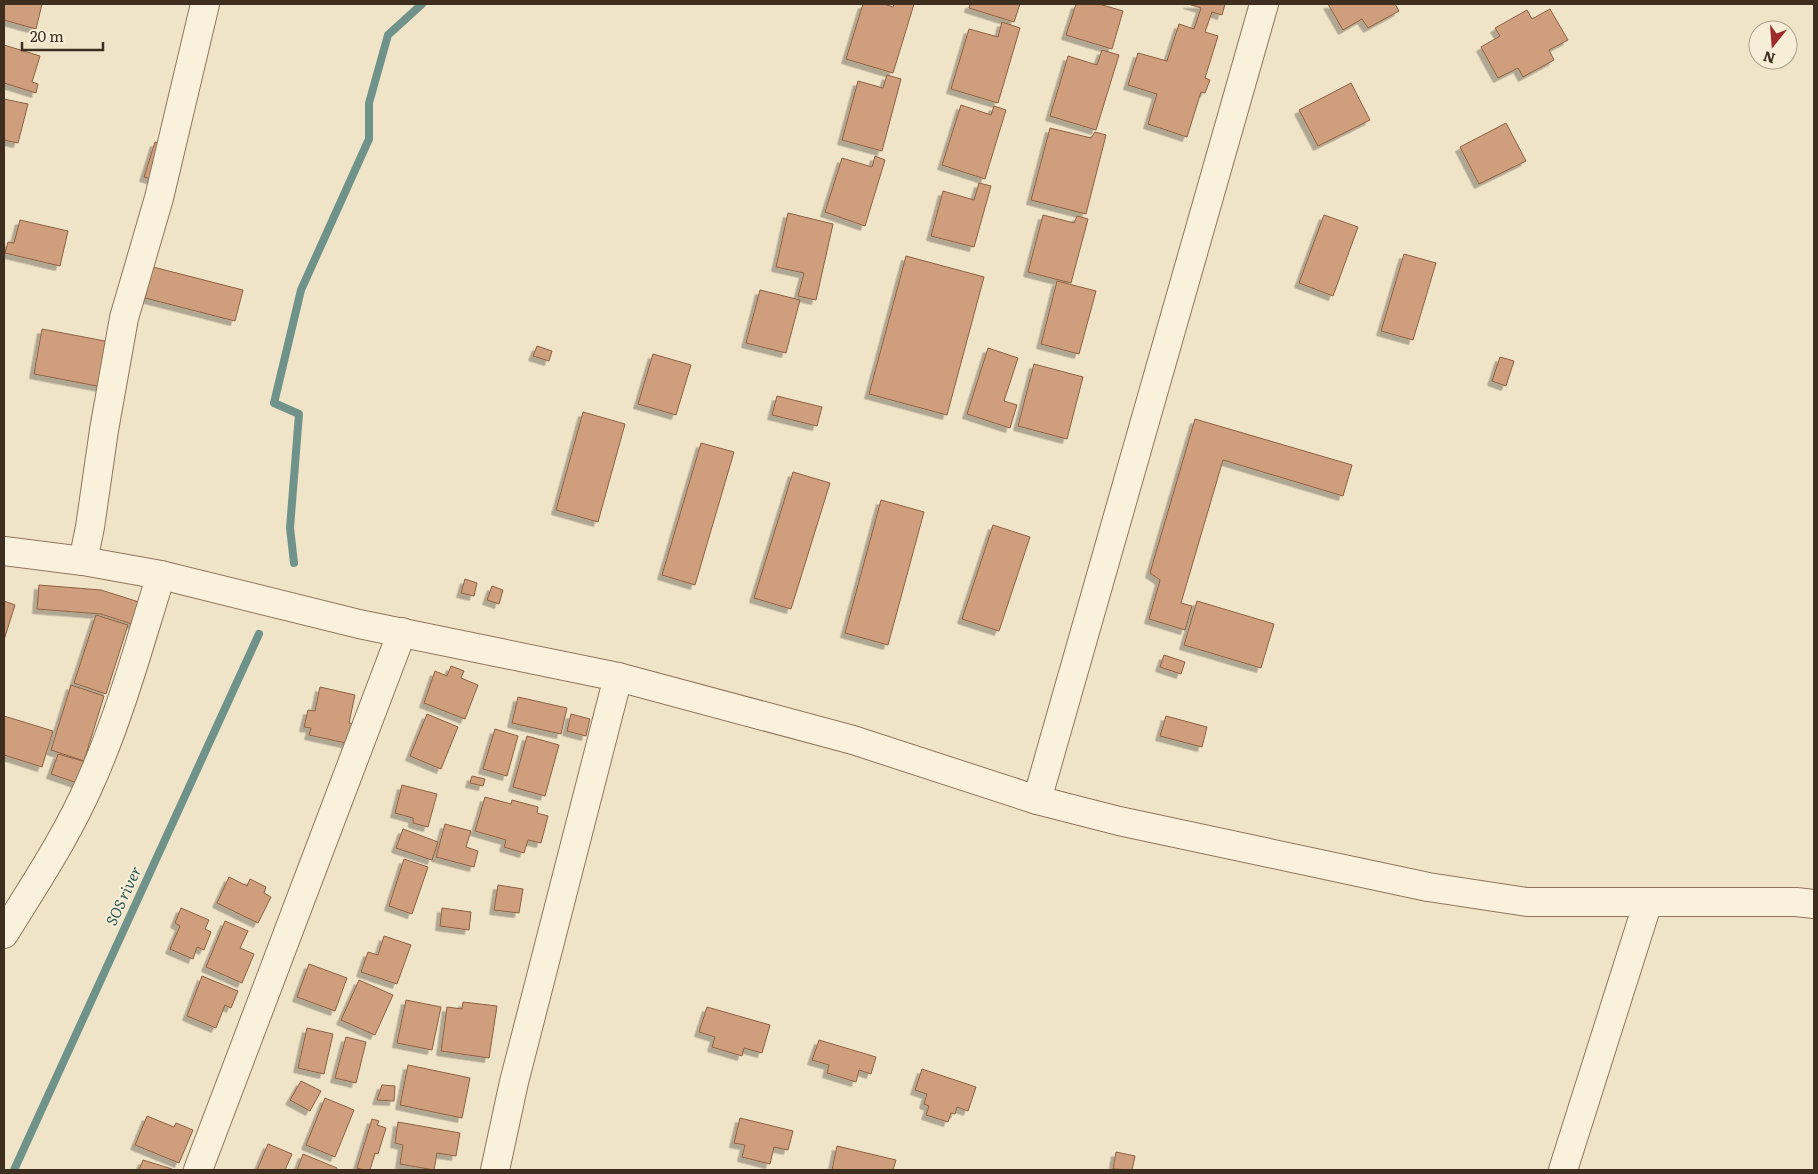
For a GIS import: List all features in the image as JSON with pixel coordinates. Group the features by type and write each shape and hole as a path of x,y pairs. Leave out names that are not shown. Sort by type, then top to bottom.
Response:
{"street":[{"path":"83,561 124,318 159,198 205,4"},
{"path":"1037,800 1264,4"},
{"path":"4,551 83,561 162,575 304,611 618,677 853,740 1037,800 1238,848 1428,887 1527,902 1814,904"},
{"path":"4,934 65,833 90,784 116,718 162,575"},
{"path":"198,1170 402,632"},
{"path":"495,1170 516,1072 618,677"},
{"path":"1563,1170 1648,902"}],"building":[{"path":"4,4 42,4 36,29 4,20"},
{"path":"863,4 884,4 893,7 894,4 914,4 893,73 846,59"},
{"path":"970,4 1020,4 1014,22 969,8"},
{"path":"1076,4 1099,4 1123,11 1112,49 1066,35"},
{"path":"1188,4 1225,4 1222,15 1212,12 1205,32 1218,36 1205,78 1210,80 1205,93 1201,92 1187,137 1148,124 1157,94 1128,85 1138,53 1167,61 1179,24 1194,29 1201,8"},
{"path":"1328,4 1395,4 1399,11 1368,28 1362,19 1343,30"},
{"path":"1550,9 1568,40 1549,50 1554,60 1523,77 1518,68 1498,78 1481,47 1500,36 1495,28 1527,10 1532,19"},
{"path":"1002,22 1020,28 998,103 951,89 969,29 998,37"},
{"path":"4,45 40,56 32,82 38,84 36,93 4,83"},
{"path":"1102,50 1119,55 1096,130 1050,116 1068,56 1097,65"},
{"path":"887,75 901,79 882,151 842,140 858,81 883,88"},
{"path":"1351,83 1370,120 1318,146 1299,110"},
{"path":"4,99 28,104 18,143 4,140"},
{"path":"961,105 991,115 994,106 1006,110 985,179 942,165"},
{"path":"1506,123 1526,161 1479,184 1460,147"},
{"path":"1050,128 1091,138 1095,132 1106,135 1086,214 1031,200"},
{"path":"155,142 169,146 158,181 144,177"},
{"path":"875,156 885,160 865,226 825,212 842,158 872,167"},
{"path":"979,183 991,186 974,247 931,236 943,191 974,200"},
{"path":"788,213 833,224 816,300 798,296 804,273 776,267"},
{"path":"1043,215 1074,223 1077,216 1088,219 1071,283 1028,272"},
{"path":"1324,215 1358,227 1333,296 1299,283"},
{"path":"20,220 68,231 60,266 5,253 8,242 14,243"},
{"path":"1404,254 1436,263 1413,340 1381,331"},
{"path":"906,256 984,277 947,415 869,394"},
{"path":"153,267 243,290 235,321 145,298"},
{"path":"1057,281 1096,291 1079,354 1041,344"},
{"path":"760,290 800,300 786,353 746,343"},
{"path":"42,329 110,342 102,387 34,374"},
{"path":"537,346 552,351 549,361 533,356"},
{"path":"988,348 1018,358 1004,401 1017,405 1010,428 967,414"},
{"path":"653,354 691,365 676,415 638,404"},
{"path":"1500,357 1514,361 1506,386 1492,381"},
{"path":"1034,364 1083,377 1067,439 1018,426"},
{"path":"777,396 822,407 817,426 772,415"},
{"path":"583,412 625,424 598,522 556,510"},
{"path":"1195,419 1352,465 1343,496 1223,460 1181,603 1192,606 1185,630 1149,619 1160,580 1150,573"},
{"path":"701,443 734,452 695,585 662,575"},
{"path":"793,472 830,483 791,609 754,598"},
{"path":"881,500 924,512 888,645 845,633"},
{"path":"993,525 1030,537 999,631 962,619"},
{"path":"465,579 477,583 474,596 461,593"},
{"path":"39,585 101,590 142,603 135,625 101,614 37,609"},
{"path":"492,586 503,590 499,604 487,600"},
{"path":"4,601 15,605 4,640"},
{"path":"1197,601 1274,624 1261,668 1184,645"},
{"path":"96,615 128,625 106,694 74,683"},
{"path":"1164,655 1185,662 1181,674 1160,667"},
{"path":"451,666 464,671 461,678 478,685 465,719 424,703 435,671 447,676"},
{"path":"71,685 104,696 84,761 51,750"},
{"path":"320,687 355,695 349,723 354,724 350,744 309,735 311,728 304,727 308,710 315,711"},
{"path":"518,697 567,708 561,734 512,723"},
{"path":"427,714 458,727 441,769 410,756"},
{"path":"571,714 590,719 586,736 567,731"},
{"path":"4,716 53,731 42,767 4,755"},
{"path":"1166,716 1207,727 1202,747 1160,736"},
{"path":"495,729 518,736 507,776 483,769"},
{"path":"527,736 559,745 545,796 513,787"},
{"path":"58,754 86,762 80,784 51,774"},
{"path":"472,776 485,779 483,786 470,783"},
{"path":"402,785 437,794 428,827 413,823 413,818 395,813"},
{"path":"485,797 511,804 512,800 538,807 537,813 548,816 541,843 528,840 524,853 504,847 506,840 475,831"},
{"path":"445,824 471,831 466,847 478,851 474,867 436,857"},
{"path":"403,829 438,842 432,860 396,848"},
{"path":"404,859 428,867 412,914 389,906"},
{"path":"229,877 247,886 250,879 266,887 264,893 271,897 258,923 217,903"},
{"path":"498,885 523,889 519,913 494,910"},
{"path":"181,908 209,920 205,929 211,932 204,950 197,947 193,959 170,949 180,926 175,923"},
{"path":"442,908 471,912 469,930 440,926"},
{"path":"225,921 248,931 240,948 254,954 242,983 206,967"},
{"path":"384,936 411,945 397,984 361,972 368,952 378,955"},
{"path":"309,964 347,978 335,1011 297,997"},
{"path":"202,976 238,991 231,1008 225,1005 216,1028 187,1016"},
{"path":"359,980 393,995 375,1035 341,1020"},
{"path":"406,1000 441,1007 432,1050 397,1043"},
{"path":"463,1002 497,1006 489,1058 441,1051 447,1007 462,1009"},
{"path":"707,1007 770,1025 762,1053 744,1048 742,1056 712,1047 715,1037 699,1032"},
{"path":"307,1028 333,1034 324,1074 298,1068"},
{"path":"346,1037 366,1042 356,1083 335,1078"},
{"path":"819,1040 876,1057 871,1074 859,1070 856,1082 827,1073 829,1065 812,1060"},
{"path":"408,1065 470,1078 462,1118 400,1105"},
{"path":"922,1069 976,1087 968,1111 957,1107 955,1114 951,1113 948,1122 926,1115 929,1106 924,1104 927,1094 915,1090"},
{"path":"301,1081 321,1091 310,1111 290,1100"},
{"path":"382,1085 395,1086 394,1101 377,1100"},
{"path":"325,1098 354,1110 335,1157 306,1145"},
{"path":"147,1116 174,1127 176,1123 193,1130 179,1163 135,1145"},
{"path":"740,1118 793,1131 788,1150 774,1147 770,1164 742,1157 745,1145 734,1143"},
{"path":"372,1119 379,1121 377,1125 386,1128 378,1154 375,1153 370,1170 364,1170 357,1168"},
{"path":"398,1122 460,1133 456,1156 437,1153 434,1170 400,1164 403,1145 395,1143"},
{"path":"268,1144 292,1154 285,1170 257,1170"},
{"path":"837,1146 896,1160 893,1170 832,1170"},
{"path":"1116,1152 1135,1156 1132,1170 1113,1169"},
{"path":"303,1154 337,1168 336,1170 297,1170"},
{"path":"143,1160 172,1169 172,1170 139,1170"}],"waterway":[{"path":"294,563 290,528 299,414 274,403 301,290 369,139 369,103 388,35 422,4"},
{"name":"SOS river","path":"14,1170 259,634"}]}
